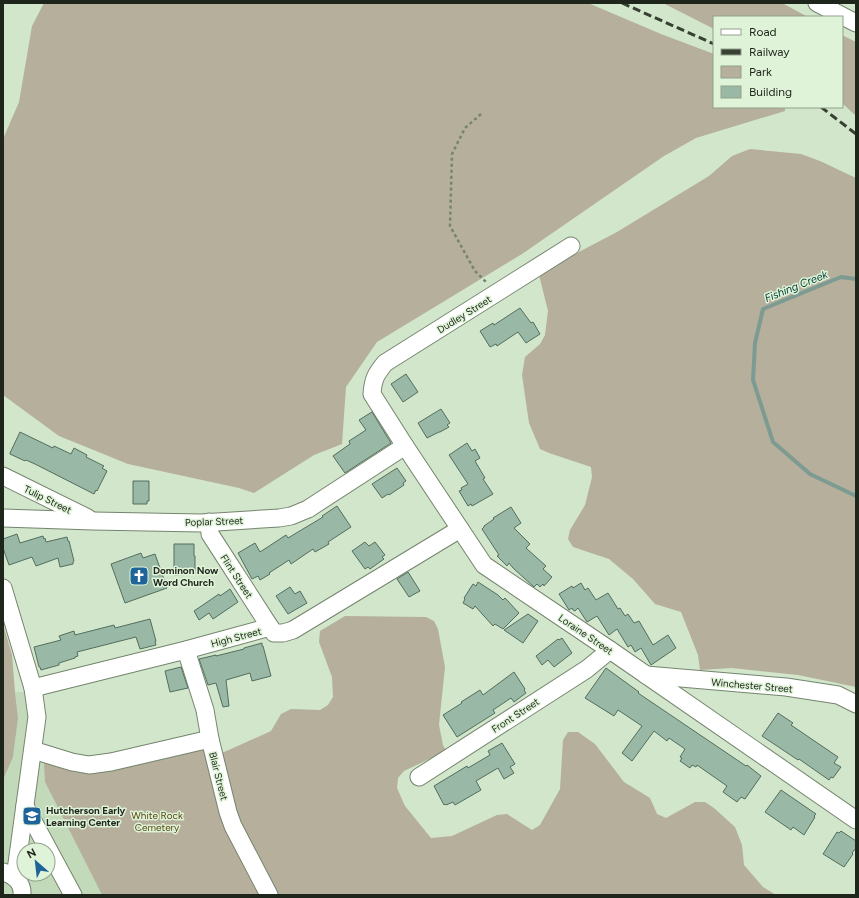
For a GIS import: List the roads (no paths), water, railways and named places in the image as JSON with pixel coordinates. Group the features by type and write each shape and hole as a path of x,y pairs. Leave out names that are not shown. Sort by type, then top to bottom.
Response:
{"street":[{"path":"817,3 842,16"},
{"path":"843,16 856,23"},
{"name":"Dudley Street","path":"372,394 373,384 377,372 386,363 571,246"},
{"name":"Loraine Street","path":"372,394 484,565 856,820"},
{"name":"Poplar Street","path":"3,518 93,521 208,522 291,516 308,509 405,446"},
{"name":"Tulip Street","path":"3,476 93,521"},
{"name":"Flint Street","path":"208,522 210,534 270,627"},
{"name":"High Street","path":"33,688 186,650 270,627 274,634 293,630 460,529"},
{"path":"3,588 33,688 37,717 25,806 9,875 20,884 22,895"},
{"name":"Blair Street","path":"186,650 205,710 210,739 228,812 233,826 269,895"},
{"name":"Front Street","path":"419,777 587,669 610,650"},
{"name":"Winchester Street","path":"646,675 786,687 838,695 856,704"},
{"path":"33,750 72,762 89,765 111,762 210,739"},
{"path":"25,806 73,895"}],"waterway":[{"name":"Fishing Creek","path":"856,279 841,277 763,309 755,343 753,380 773,442 810,474 856,496"}],"railway":[{"path":"622,3 713,44"},
{"path":"822,108 856,134"}],"place":[{"name":"Dominon Now Word Church","path":"139,576"},
{"name":"Hutcherson Early Learning Center","path":"32,816"}],"park label":[{"name":"White Rock Cemetery","path":"157,820"}]}
